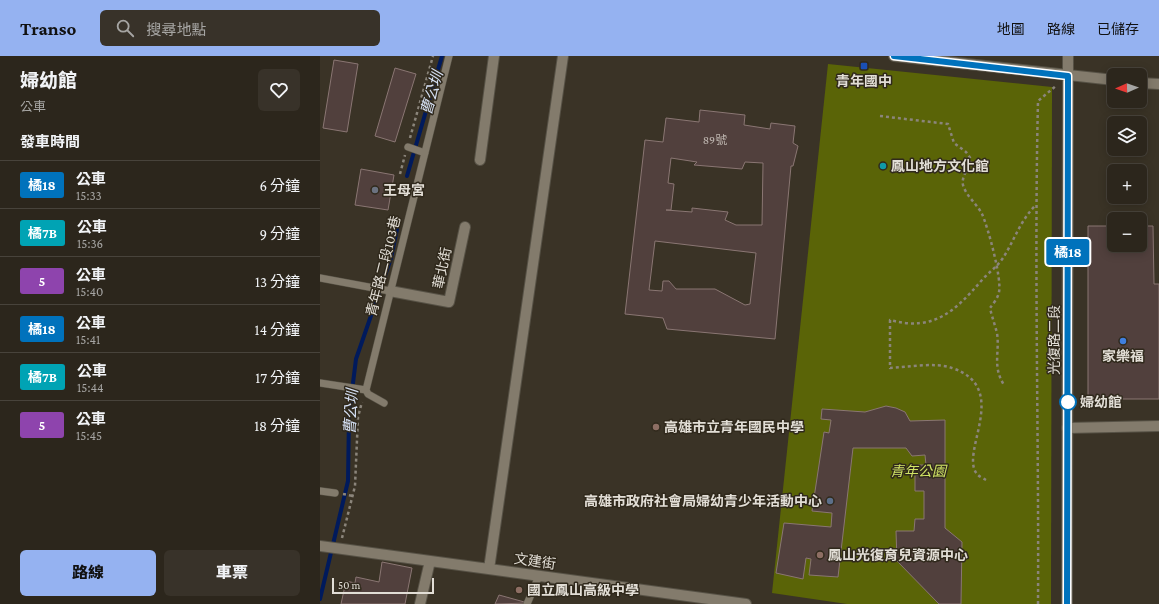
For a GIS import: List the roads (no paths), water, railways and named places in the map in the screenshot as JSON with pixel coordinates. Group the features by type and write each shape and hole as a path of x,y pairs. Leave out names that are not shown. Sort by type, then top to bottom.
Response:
{"street":[{"path":"480,160 494,56"},
{"path":"489,569 563,56"},
{"path":"894,56 1107,79"},
{"name":"光復路二段","path":"1067,604 1068,56"},
{"path":"1147,83 1159,84"},
{"name":"華北街","path":"388,291 449,302 465,227"},
{"path":"1068,428 1159,426"},
{"name":"文建街","path":"323,546 746,604"},
{"path":"420,604 430,561"}],"lane":[{"name":"青年路二段103巷","path":"362,389 449,56"},
{"path":"408,147 424,153"},
{"path":"320,278 388,291"},
{"path":"320,383 362,389 384,403"},
{"path":"320,491 335,493"},
{"path":"528,604 539,576"}],"waterway":[{"name":"曹公圳","path":"407,176 442,56"},
{"name":"曹公圳","path":"320,599 348,481 349,415 356,359 391,258 397,229"}],"place":[{"name":"青年國中","path":"864,66"},
{"name":"鳳山地方文化館","path":"883,166"},
{"name":"王母宮","path":"375,190"},
{"name":"家樂福","path":"1123,341"},
{"name":"婦幼館","path":"1068,402"},
{"name":"高雄市立青年國民中學","path":"656,427"},
{"name":"高雄市政府社會局婦幼青少年活動中心","path":"830,501"},
{"name":"鳳山光復育兒資源中心","path":"820,555"},
{"name":"國立鳳山高級中學","path":"519,590"}],"park label":[{"name":"青年公園","path":"918,471"}]}
